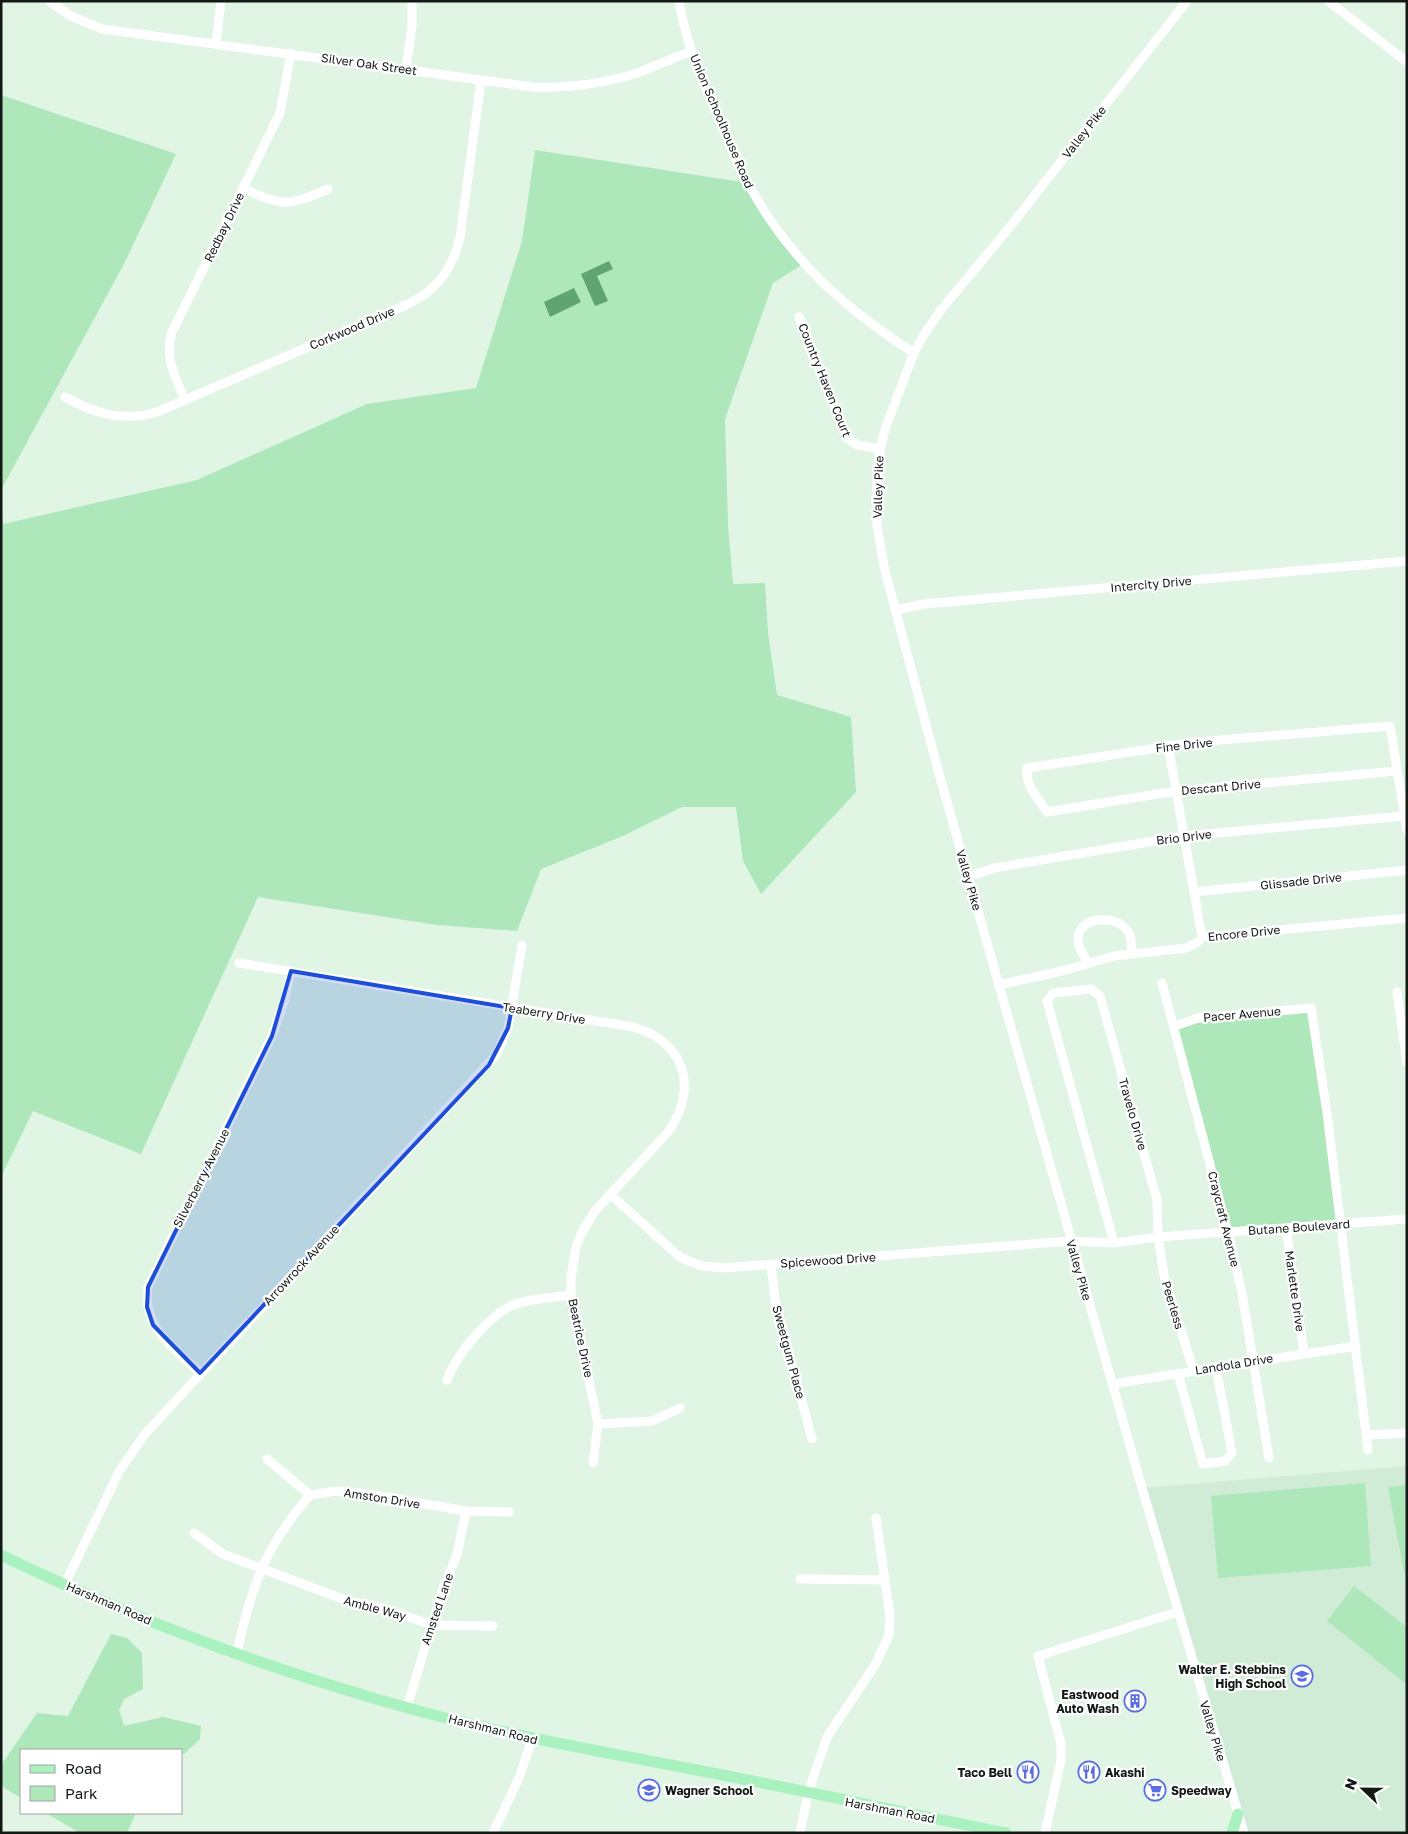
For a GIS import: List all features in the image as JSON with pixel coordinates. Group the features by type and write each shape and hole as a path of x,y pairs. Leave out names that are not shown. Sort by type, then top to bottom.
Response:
{"main road":[{"name":"Harshman Road","path":"1,1555 65,1584 237,1653 406,1707 532,1739 1006,1833"},
{"path":"1232,1833 1238,1814"}],"street":[{"name":"Silver Oak Street","path":"49,1 71,16 102,29 406,68 533,87 580,86 638,72 692,51"},
{"path":"216,44 221,1"},
{"path":"406,68 412,26 412,1"},
{"name":"Union Schoolhouse Road","path":"679,1 692,51 740,166 772,223 803,264 834,295 854,312 914,354"},
{"name":"Valley Pike","path":"1187,1 1009,228 941,310 914,354 891,409 880,449 876,477 877,525 881,554 895,610 998,985 1177,1612 1244,1833"},
{"path":"1328,1 1407,62"},
{"name":"Redbay Drive","path":"185,400 169,360 169,341 280,113 291,53"},
{"name":"Corkwood Drive","path":"65,397 92,411 121,417 145,416 419,298 438,283 452,262 460,237 481,80"},
{"path":"243,188 279,203 302,200 328,189"},
{"name":"Country Haven Court","path":"799,317 847,438 857,445 880,449"},
{"name":"Intercity Drive","path":"895,610 924,604 1407,561"},
{"name":"Fine Drive","path":"1047,812 1029,784 1027,768 1168,745 1390,726 1397,771"},
{"path":"1168,745 1202,937"},
{"path":"1397,771 1407,830"},
{"name":"Descant Drive","path":"1047,812 1176,792 1397,771"},
{"name":"Brio Drive","path":"968,877 994,868 1184,836 1404,816"},
{"name":"Glissade Drive","path":"1195,892 1407,870"},
{"name":"Encore Drive","path":"998,985 1062,971 1087,962 1132,953 1186,948 1198,942 1202,937 1407,918"},
{"path":"1087,962 1078,942 1078,934 1084,926 1099,920 1112,921 1125,927 1129,932 1132,953"},
{"name":"Arrowrock Avenue","path":"65,1584 132,1452 145,1434 200,1372 488,1065 504,1040 512,1008 522,944"},
{"name":"Teaberry Drive","path":"239,963 644,1030 665,1042 678,1059 686,1086 685,1097 677,1118 669,1131 611,1194"},
{"name":"Silverberry Avenue","path":"200,1372 153,1325 147,1307 148,1288 272,1036 285,1000 291,971"},
{"name":"Craycraft Avenue","path":"1162,983 1175,1026 1242,1293 1269,1458"},
{"name":"Travelo Drive","path":"1114,1243 1047,1001 1053,993 1091,989 1100,996 1157,1200 1158,1237"},
{"path":"1397,992 1403,1012 1407,1063"},
{"name":"Pacer Avenue","path":"1175,1026 1198,1018 1311,1008 1327,1113 1340,1224"},
{"name":"Spicewood Drive","path":"611,1194 672,1252 691,1263 724,1268 1071,1241"},
{"name":"Beatrice Drive","path":"593,1463 598,1424 571,1295 573,1262 583,1230 595,1211 611,1194"},
{"name":"Butane Boulevard","path":"1071,1241 1114,1243 1158,1237 1407,1219"},
{"path":"1340,1224 1368,1450"},
{"name":"Marlette Drive","path":"1286,1228 1304,1353"},
{"name":"Peerless","path":"1158,1237 1165,1282 1194,1371"},
{"name":"Sweetgum Place","path":"771,1265 775,1300 812,1439"},
{"path":"448,1380 456,1359 483,1329 505,1309 524,1302 571,1295"},
{"name":"Landola Drive","path":"1112,1384 1356,1346"},
{"path":"1178,1374 1203,1464 1225,1460 1232,1453 1216,1368"},
{"path":"598,1424 652,1421 680,1408"},
{"path":"1366,1435 1407,1433"},
{"path":"237,1653 261,1568 286,1522 310,1495 268,1459"},
{"name":"Amston Drive","path":"310,1495 336,1491 368,1494 466,1512 509,1512"},
{"name":"Amsted Lane","path":"406,1707 418,1663 443,1588 457,1555 466,1512"},
{"path":"800,1833 808,1793 827,1736 875,1665 889,1635 890,1616 876,1518"},
{"name":"Amble Way","path":"194,1533 223,1554 348,1601 383,1608 432,1625 493,1626"},
{"path":"800,1579 885,1580"},
{"path":"1045,1833 1061,1760 1061,1744 1038,1656 1177,1612"},
{"path":"493,1833 519,1778 532,1739"}],"highlighted area":[{"path":"291,971 512,1008 508,1028 489,1065 200,1373 153,1325 147,1307 148,1287 272,1036"}],"shaded area":[{"path":"609,261 613,269 597,276 608,301 595,306 581,274"},
{"path":"574,288 581,302 550,317 544,302"},
{"name":"Walter E. Stebbins High School","path":"1407,1466 1407,1833 1249,1833 1238,1814 1142,1488"}],"green space":[{"path":"1,95 176,154 125,262 1,490"},
{"path":"535,150 748,183 803,264 773,283 725,419 728,525 733,584 765,583 768,633 777,695 851,717 856,792 761,894 743,861 736,807 682,807 623,836 541,869 517,931 437,925 258,897 141,1154 33,1111 1,1177 1,508 3,524 197,480 367,404 476,388 522,241"},
{"path":"1311,1008 1340,1224 1227,1233 1175,1026"},
{"path":"1365,1483 1371,1566 1218,1578 1211,1496"},
{"path":"1407,1485 1407,1571 1404,1572 1388,1487"},
{"path":"1354,1586 1407,1627 1407,1680 1405,1683 1327,1621"},
{"path":"111,1634 127,1638 142,1653 143,1689 124,1699 119,1710 124,1726 163,1717 201,1726 200,1739 184,1754 182,1754 182,1749 20,1749 20,1797 1,1786 1,1765 37,1713 68,1716"},
{"path":"48,1814 136,1814 127,1833 80,1833"}],"place":[{"name":"Walter E. Stebbins High School","path":"1302,1676"},
{"name":"Eastwood Auto Wash","path":"1135,1701"},
{"name":"Taco Bell","path":"1028,1772"},
{"name":"Akashi","path":"1089,1772"},
{"name":"Wagner School","path":"649,1790"},
{"name":"Speedway","path":"1155,1790"}]}
